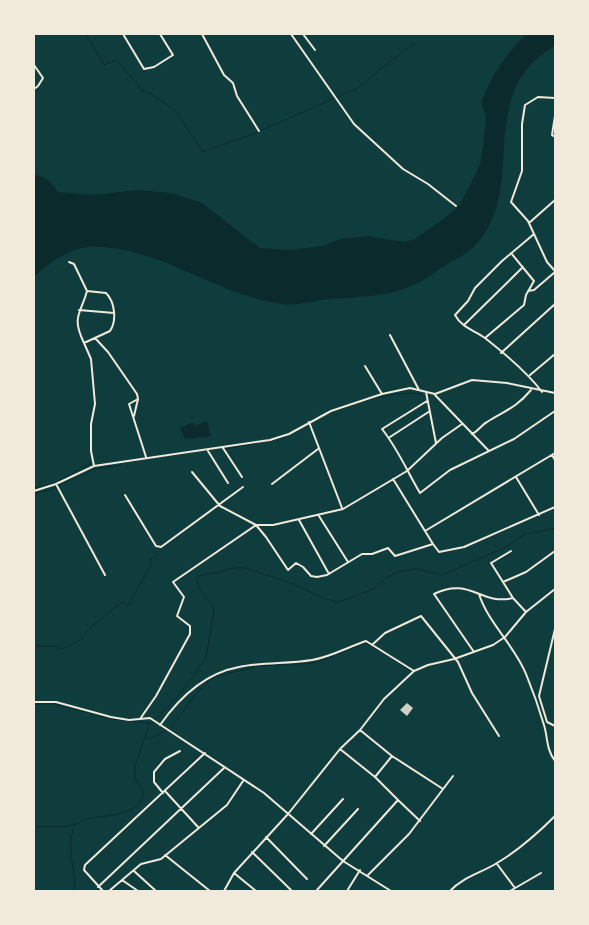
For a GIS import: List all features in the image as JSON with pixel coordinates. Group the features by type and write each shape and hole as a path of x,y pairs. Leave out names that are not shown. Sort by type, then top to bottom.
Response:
{"street":[{"path":"123,34 144,69 154,66 174,55 160,34"},
{"path":"202,34 224,75 233,83 236,96 259,131"},
{"path":"291,34 354,124 403,168 428,184 456,206"},
{"path":"303,34 315,50"},
{"path":"34,65 43,78 34,89"},
{"path":"528,291 534,290 555,272 547,262 529,223 512,204 511,198 522,171 524,154 522,124 525,105 538,97 555,98"},
{"path":"555,116 552,135 555,137"},
{"path":"529,223 555,200"},
{"path":"534,234 511,253 475,288 468,301 456,312 456,317 464,326 485,338 530,375 542,392"},
{"path":"485,338 524,305 528,291 534,281 511,253"},
{"path":"69,262 74,264 87,291 79,310 78,332 92,359 95,404 91,424 91,451 94,466"},
{"path":"464,326 523,267"},
{"path":"84,343 112,330 114,313 111,299 106,293 87,291"},
{"path":"501,353 555,304"},
{"path":"79,310 114,313"},
{"path":"390,335 419,390"},
{"path":"95,338 108,352 137,394 138,399 134,416"},
{"path":"530,375 555,354"},
{"path":"365,366 382,394"},
{"path":"34,491 57,486 94,466 146,457 223,448 289,434 331,411 382,394 410,388 435,394 472,380 507,383 555,394"},
{"path":"472,434 478,431 485,422 513,408 531,389"},
{"path":"426,392 436,444"},
{"path":"435,394 489,450"},
{"path":"138,399 129,404 146,457"},
{"path":"427,401 382,428 400,455 420,493 450,470 514,439 555,411"},
{"path":"389,438 430,411"},
{"path":"309,422 343,509"},
{"path":"140,719 156,696 190,634 190,626 177,616 184,597 173,582 256,525 273,525 343,509 407,471 436,444 462,424"},
{"path":"223,448 242,477"},
{"path":"272,484 318,449"},
{"path":"208,450 228,483"},
{"path":"425,531 554,454 555,460"},
{"path":"192,472 220,506 256,525 288,570 296,563 303,567 311,576 317,577 330,574 362,554 372,554 388,548 395,556 400,556 433,544"},
{"path":"516,477 539,515"},
{"path":"392,479 439,552 457,549 555,507"},
{"path":"57,486 105,576"},
{"path":"125,495 158,547 164,546 243,487"},
{"path":"319,516 348,562"},
{"path":"299,520 330,574"},
{"path":"511,551 491,563 513,598 526,612"},
{"path":"503,582 526,572 555,551"},
{"path":"474,652 434,594 454,587 494,598 513,598"},
{"path":"225,891 234,873 252,852 288,814 384,699 414,671 428,664 454,659 494,645 505,637 526,612 555,589"},
{"path":"479,594 482,605 505,637 526,673 545,728 546,744 555,761"},
{"path":"372,645 386,633 421,616 458,662 472,693 499,736"},
{"path":"555,629 540,696 547,722 555,726"},
{"path":"160,725 171,711 214,674 240,666 322,658 366,641 414,671"},
{"path":"34,702 56,702 111,717 150,718 264,794 343,861 368,875 390,891"},
{"path":"360,730 392,756 443,789"},
{"path":"340,750 375,777 420,821"},
{"path":"180,751 165,759 154,772 154,782 198,827"},
{"path":"103,891 84,870 85,865 205,753"},
{"path":"375,777 392,756"},
{"path":"98,887 224,768"},
{"path":"368,875 420,821 453,776"},
{"path":"109,891 140,864 155,862 228,805 243,781"},
{"path":"311,834 343,799"},
{"path":"317,890 398,800"},
{"path":"324,846 358,809"},
{"path":"450,891 461,881 497,864 530,841 555,816"},
{"path":"266,837 307,879"},
{"path":"252,852 292,891"},
{"path":"165,855 210,891"},
{"path":"497,864 515,888"},
{"path":"133,870 156,891"},
{"path":"347,891 360,870"},
{"path":"234,873 256,891"},
{"path":"510,891 541,873"},
{"path":"122,880 138,891"}],"water":[{"path":"527,34 555,34 555,46 530,65 515,88 508,113 500,192 493,218 479,241 469,251 414,285 380,295 283,304 261,300 240,293 177,267 134,252 93,246 75,250 62,256 50,263 34,277 34,175 42,176 48,180 58,192 92,195 138,190 172,193 202,203 260,248 291,250 322,246 340,239 367,236 404,242 415,239 458,207 469,188 480,164 483,148 486,116 481,102 500,65"},
{"path":"207,421 211,436 185,439 180,428 193,422 195,426"}],"building":[{"path":"407,703 413,708 407,716 400,710"}],"waterway":[{"path":"86,34 104,65 117,60 143,92 148,92 176,111 203,152 253,134 356,89 414,43"},
{"path":"327,414 386,396 410,393 422,394"},
{"path":"265,442 282,438 299,430"},
{"path":"225,449 258,443"},
{"path":"167,456 194,452"},
{"path":"132,462 138,460"},
{"path":"34,488 55,483 91,463"},
{"path":"34,494 50,490 94,469 121,465"},
{"path":"34,827 68,826 87,819 129,811 141,800 144,792 135,778 135,766 149,726 181,693 206,658 214,611 211,603 200,589 197,579 199,576 241,567 288,582 326,599 339,602 375,588 387,577 400,571 418,569 442,575 506,547 523,535 555,528"},
{"path":"34,646 55,646 62,649 79,641 91,627 122,602 128,606 152,563 151,559 158,554"},
{"path":"171,727 200,689 214,677 259,666 315,663 365,643 380,651"},
{"path":"398,662 410,671"},
{"path":"34,704 55,704 111,719 150,723"},
{"path":"146,738 150,739 167,730"},
{"path":"74,891 71,842 75,826"}]}
